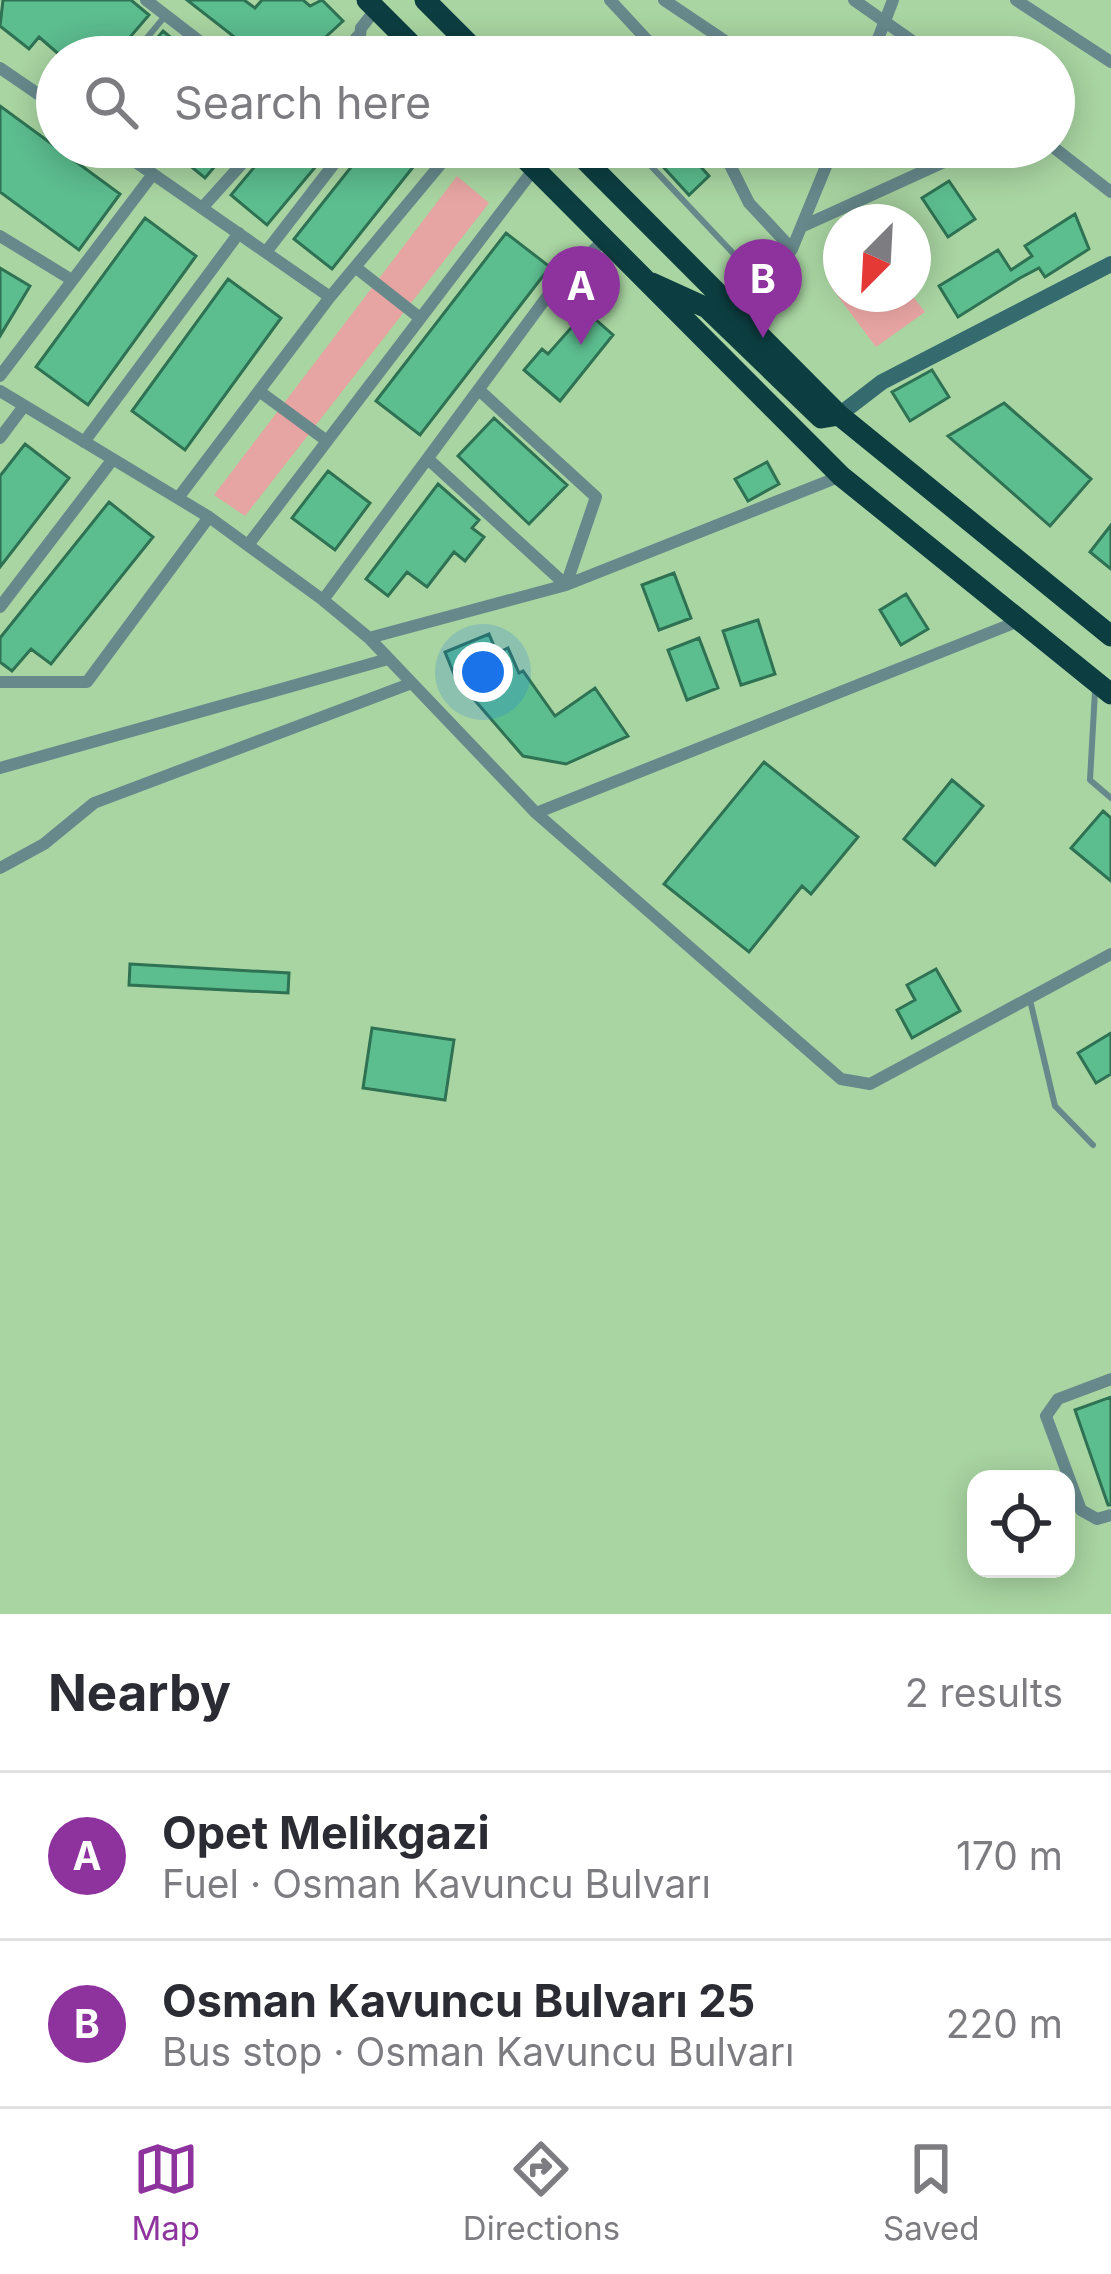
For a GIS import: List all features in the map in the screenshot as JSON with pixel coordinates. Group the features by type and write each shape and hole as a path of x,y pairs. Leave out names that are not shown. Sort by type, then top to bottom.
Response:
{"highway":[{"path":"425,0 461,36"},
{"path":"372,4 403,36"},
{"path":"600,168 839,415 1111,636"},
{"path":"533,169 841,476 1103,688"},
{"path":"640,278 707,308 820,418 839,415"}],"street":[{"path":"146,0 193,36"},
{"path":"610,0 643,36"},
{"path":"664,0 718,36"},
{"path":"854,0 908,36"},
{"path":"879,36 893,0"},
{"path":"1016,0 1071,36"},
{"path":"358,35 372,4"},
{"path":"1075,39 1111,62"},
{"path":"0,68 36,93"},
{"path":"1075,165 1111,192"},
{"path":"144,168 330,297"},
{"path":"202,208 238,168"},
{"path":"266,252 331,168"},
{"path":"178,498 435,168"},
{"path":"732,168 749,203 792,249"},
{"path":"743,318 792,249 825,168"},
{"path":"801,227 931,168"},
{"path":"248,545 533,169"},
{"path":"0,376 153,174"},
{"path":"84,442 239,233"},
{"path":"0,236 73,280"},
{"path":"323,600 552,290 603,241"},
{"path":"839,415 882,382 1111,264"},
{"path":"355,266 420,318"},
{"path":"478,390 596,497 566,585"},
{"path":"0,391 209,517 323,600 369,638 536,813 847,1082 870,1084 1111,954"},
{"path":"259,391 327,441"},
{"path":"0,438 24,406"},
{"path":"0,607 113,459"},
{"path":"428,459 566,585"},
{"path":"369,638 566,585 841,476"},
{"path":"0,682 88,682 209,517"},
{"path":"536,813 1020,620"},
{"path":"0,768 388,658"},
{"path":"0,868 44,844 94,803 412,683"},
{"path":"1111,1378 1058,1399 1046,1416 1081,1510 1097,1519 1111,1515"}],"lane":[{"path":"148,36 166,15"},
{"path":"653,168 766,288"},
{"path":"1103,688 1090,780 1111,798"},
{"path":"1030,1000 1055,1106 1093,1145"}],"shaded area":[{"path":"457,176 489,203 245,516 214,495"},
{"path":"850,312 925,312 876,347"}],"building":[{"path":"3,0 131,0 149,15 131,36 36,36 29,49 0,26"},
{"path":"187,0 244,0 255,8 262,0 303,0 310,6 322,0 343,21 327,36 233,36"},
{"path":"0,106 36,132 36,168 85,168 120,194 79,250 0,192"},
{"path":"193,168 213,168 205,178"},
{"path":"254,168 314,168 267,225 231,195"},
{"path":"350,168 412,168 332,269 294,239"},
{"path":"664,168 702,168 709,176 689,195"},
{"path":"949,181 975,219 948,237 931,204 922,198"},
{"path":"1075,214 1089,249 1045,277 1039,268 958,317 939,286 998,250 1011,270 1032,256 1025,246"},
{"path":"145,218 196,256 88,405 36,367"},
{"path":"506,233 550,267 420,435 376,401"},
{"path":"0,268 30,286 0,336"},
{"path":"228,279 281,318 185,450 132,411"},
{"path":"586,311 613,335 560,401 524,370 542,349 548,354"},
{"path":"932,370 949,397 910,421 892,392"},
{"path":"1004,403 1091,479 1050,526 948,436"},
{"path":"494,418 567,485 529,524 458,456"},
{"path":"25,444 69,478 0,567 0,476"},
{"path":"767,462 779,484 748,501 735,479"},
{"path":"328,471 370,503 335,550 292,518"},
{"path":"438,484 479,520 472,528 484,537 465,561 454,552 427,587 407,572 388,596 366,579"},
{"path":"109,502 153,537 51,664 31,649 12,671 0,662 0,638"},
{"path":"1111,525 1111,569 1090,552"},
{"path":"674,573 691,618 659,630 642,585"},
{"path":"906,594 928,629 901,645 880,610"},
{"path":"758,620 775,674 741,685 723,631"},
{"path":"489,634 497,653 508,648 519,673 523,671 555,716 595,688 628,736 566,764 523,756 472,697 477,695 458,684 445,652"},
{"path":"699,638 718,688 687,700 668,650"},
{"path":"764,762 858,837 811,894 802,886 749,952 664,884"},
{"path":"952,780 983,806 935,865 904,839"},
{"path":"1103,811 1111,818 1111,881 1071,848"},
{"path":"130,964 289,973 288,993 129,985"},
{"path":"936,969 960,1011 912,1038 897,1010 915,1000 907,985"},
{"path":"372,1028 454,1040 445,1100 363,1088"},
{"path":"1111,1033 1111,1074 1096,1083 1078,1053"},
{"path":"1111,1397 1111,1505 1108,1505 1075,1410"}],"place":[{"name":"Osman Kavuncu Bulvarı 25","path":"763,338"},
{"name":"Opet Melikgazi","path":"581,345"}]}
